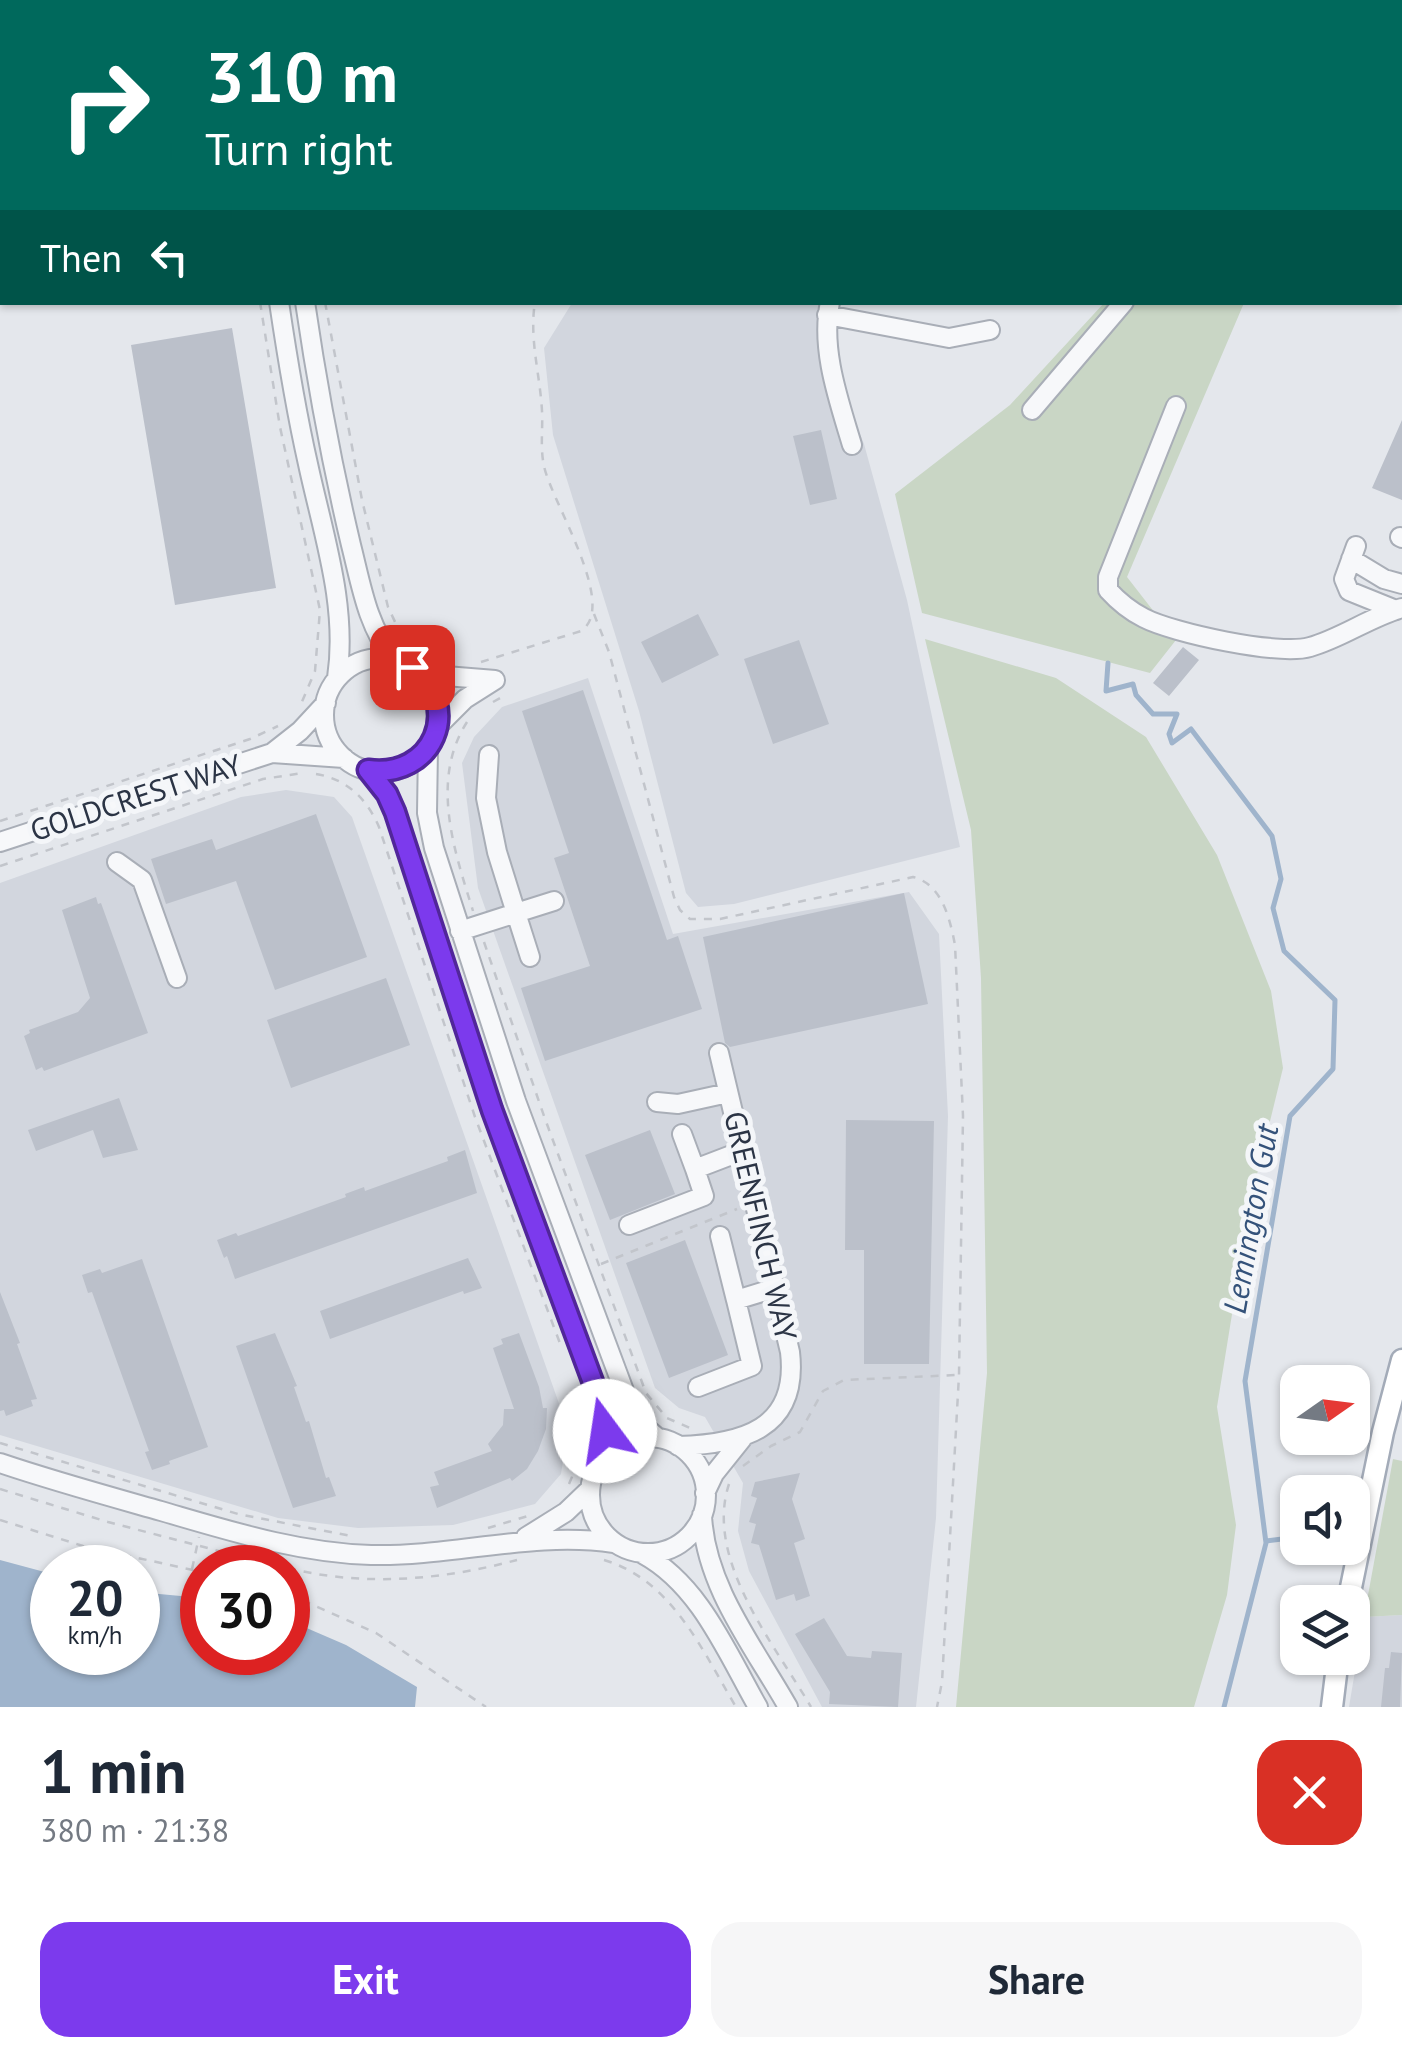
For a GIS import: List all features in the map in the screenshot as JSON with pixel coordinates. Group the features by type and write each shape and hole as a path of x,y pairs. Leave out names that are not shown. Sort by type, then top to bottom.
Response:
{"main road":[{"path":"1352,1585 1402,1360"},
{"path":"1332,1707 1336,1675"}],"street":[{"path":"272,753 300,732 326,703 337,678 341,648 339,612 303,442 280,305"},
{"path":"305,305 320,395 365,600 379,638 394,658 421,674 434,693 437,727"},
{"path":"1032,410 1121,305"},
{"path":"852,445 838,398 828,309 949,338 990,330"},
{"path":"1176,406 1108,577 1108,590 1119,602 1145,620 1198,636 1275,648 1307,648 1399,609"},
{"path":"1399,609 1349,591 1344,578 1354,553 1384,579 1402,584"},
{"path":"337,678 367,659 394,658"},
{"path":"421,674 495,680 465,699 437,727 428,748 425,782 429,828 469,928 516,1101 622,1385 638,1416 658,1438"},
{"path":"326,703 326,726 336,749 344,758 368,770 387,794 395,812 487,1094 601,1404 605,1431 590,1489 566,1512 521,1540"},
{"path":"368,770 408,766 428,748"},
{"path":"272,753 344,758"},
{"name":"GOLDCREST WAY","path":"0,842 272,753"},
{"path":"489,755 486,798 497,852 530,956"},
{"path":"117,862 142,880 176,978"},
{"path":"469,928 554,901"},
{"name":"GREENFINCH WAY","path":"704,1493 742,1440 774,1417 789,1387 790,1352 719,1053"},
{"path":"656,1102 678,1104 728,1092"},
{"path":"629,1225 704,1196 682,1134"},
{"path":"694,1169 742,1152"},
{"path":"698,1387 752,1366 720,1236"},
{"path":"736,1300 775,1288"},
{"path":"600,1461 635,1438 658,1438 678,1446 742,1440"},
{"path":"678,1446 700,1472 706,1555 728,1604 788,1707"},
{"path":"0,1463 281,1544 408,1556 472,1550 521,1540 614,1543 642,1553 677,1578 700,1608 758,1707"},
{"path":"590,1489 593,1512 614,1543"},
{"path":"642,1553 664,1550 683,1540 702,1515"}],"path":[{"path":"260,305 280,426 315,580 321,626 318,658 308,692 295,713"},
{"path":"326,305 345,419 378,571 392,616 402,633 423,650 449,660"},
{"path":"535,305 533,344 542,409 544,466 583,564 680,910 690,919 720,919 913,877 928,883 944,906 955,946 963,1116 958,1375 944,1662 937,1707"},
{"path":"469,662 511,655 581,630 590,624 594,614"},
{"path":"488,705 502,697"},
{"path":"475,713 460,733 450,758 448,796 469,928 650,1400 675,1423 694,1428"},
{"path":"0,820 268,732 284,722"},
{"path":"0,866 263,778 311,773 346,784 372,812 385,845"},
{"path":"598,1265 744,1207"},
{"path":"736,1473 762,1451 803,1430 816,1400 832,1385 854,1377 958,1375"},
{"path":"564,1492 579,1464 584,1442 580,1395"},
{"path":"0,1443 268,1522 358,1537"},
{"path":"730,1480 724,1510 736,1577 811,1707"},
{"path":"0,1490 201,1545"},
{"path":"485,1529 537,1512"},
{"path":"0,1520 83,1546 180,1567"},
{"path":"197,1544 202,1523"},
{"path":"706,1555 728,1549"},
{"path":"594,1557 636,1573 668,1601 697,1640 736,1707"},
{"path":"310,1573 374,1580 440,1575 519,1560"},
{"path":"660,1593 677,1578"},
{"path":"310,1604 376,1632 486,1707"}],"shaded area":[{"path":"571,305 840,305 834,328 840,387 864,444 907,600 960,847 734,904 698,907 686,893 639,711 553,435 544,348"},
{"path":"588,678 673,934 909,892 939,934 948,1116 936,1518 916,1707 822,1707 749,1571 738,1531 743,1483 705,1417 679,1408 655,1388 478,888 462,763 474,737 502,707"},
{"path":"286,790 334,797 352,817 568,1429 561,1474 535,1504 453,1525 358,1528 278,1518 0,1435 0,883 241,797"},
{"path":"1402,1615 1402,1707 1349,1707 1354,1675 1370,1675 1370,1617"}],"green space":[{"path":"1102,305 1243,305 1127,577 1176,640 1150,673 922,613 895,494 1010,405"},
{"path":"925,639 1056,678 1146,737 1217,855 1271,991 1283,1068 1250,1203 1217,1407 1236,1525 1227,1595 1194,1707 956,1707 987,1373 981,978 971,830"},
{"path":"1393,1459 1402,1461 1402,1615 1370,1617 1370,1585"}],"water":[{"path":"0,1560 30,1568 30,1675 160,1675 160,1594 180,1596 180,1675 310,1675 310,1629 346,1645 417,1687 415,1707 0,1707"}],"building":[{"path":"232,328 276,588 175,605 131,345"},
{"path":"1402,420 1402,500 1372,488"},
{"path":"821,430 837,499 810,505 793,436"},
{"path":"698,614 719,655 662,683 641,642"},
{"path":"799,640 829,724 773,744 744,659"},
{"path":"1183,647 1199,660 1169,696 1153,683"},
{"path":"583,690 667,940 678,936 702,1009 545,1061 521,988 590,966 554,858 569,853 522,711"},
{"path":"316,814 367,957 275,990 236,881 166,904 151,859 212,839 216,850"},
{"path":"904,893 928,1004 730,1047 725,1043 703,937"},
{"path":"96,897 148,1033 44,1071 42,1067 36,1070 24,1036 29,1030 78,1012 90,998 62,910"},
{"path":"386,978 410,1045 291,1088 267,1020"},
{"path":"119,1098 138,1150 103,1158 93,1130 36,1151 28,1130"},
{"path":"846,1120 934,1121 929,1364 864,1364 864,1250 845,1250"},
{"path":"650,1130 675,1194 610,1220 585,1155"},
{"path":"465,1150 477,1193 235,1279 227,1256 224,1258 217,1240 236,1233 238,1236 364,1187 365,1191 448,1161 447,1157"},
{"path":"685,1240 728,1355 669,1378 626,1263"},
{"path":"468,1258 482,1288 464,1294 463,1291 330,1339 320,1311"},
{"path":"142,1259 208,1447 152,1470 145,1452 149,1451 92,1292 88,1293 82,1275 100,1269 102,1273"},
{"path":"0,1292 37,1399 31,1400 33,1406 6,1416 4,1410 0,1411"},
{"path":"275,1333 297,1386 294,1387 326,1478 329,1477 336,1496 293,1508 236,1346"},
{"path":"519,1333 543,1408 547,1408 546,1429 538,1451 527,1469 512,1481 510,1478 437,1508 430,1487 439,1485 434,1472 492,1451 488,1444 503,1425 504,1409 514,1409 493,1348 503,1344 501,1339"},
{"path":"800,1473 792,1499 805,1539 794,1543 810,1596 796,1601 794,1594 776,1600 759,1545 751,1543 756,1524 749,1522 757,1498 751,1496 755,1482"},
{"path":"824,1618 847,1656 871,1658 872,1651 902,1653 898,1707 829,1704 830,1692 795,1634"},
{"path":"1391,1652 1402,1653 1400,1707 1381,1707 1385,1668 1389,1668"}],"waterway":[{"name":"Lemington Gut","path":"1108,663 1106,691 1133,684 1136,695 1153,714 1177,714 1169,734 1172,743 1191,729 1272,836 1281,879 1273,908 1284,951 1335,1000 1333,1069 1290,1116 1245,1381 1266,1543 1224,1707"},
{"path":"1266,1541 1280,1539"}],"route":[{"path":"412,667 429,683 438,704 435,734 428,748 408,766 382,772 368,770 380,783 395,812 492,1110 604,1412 605,1431"}]}
